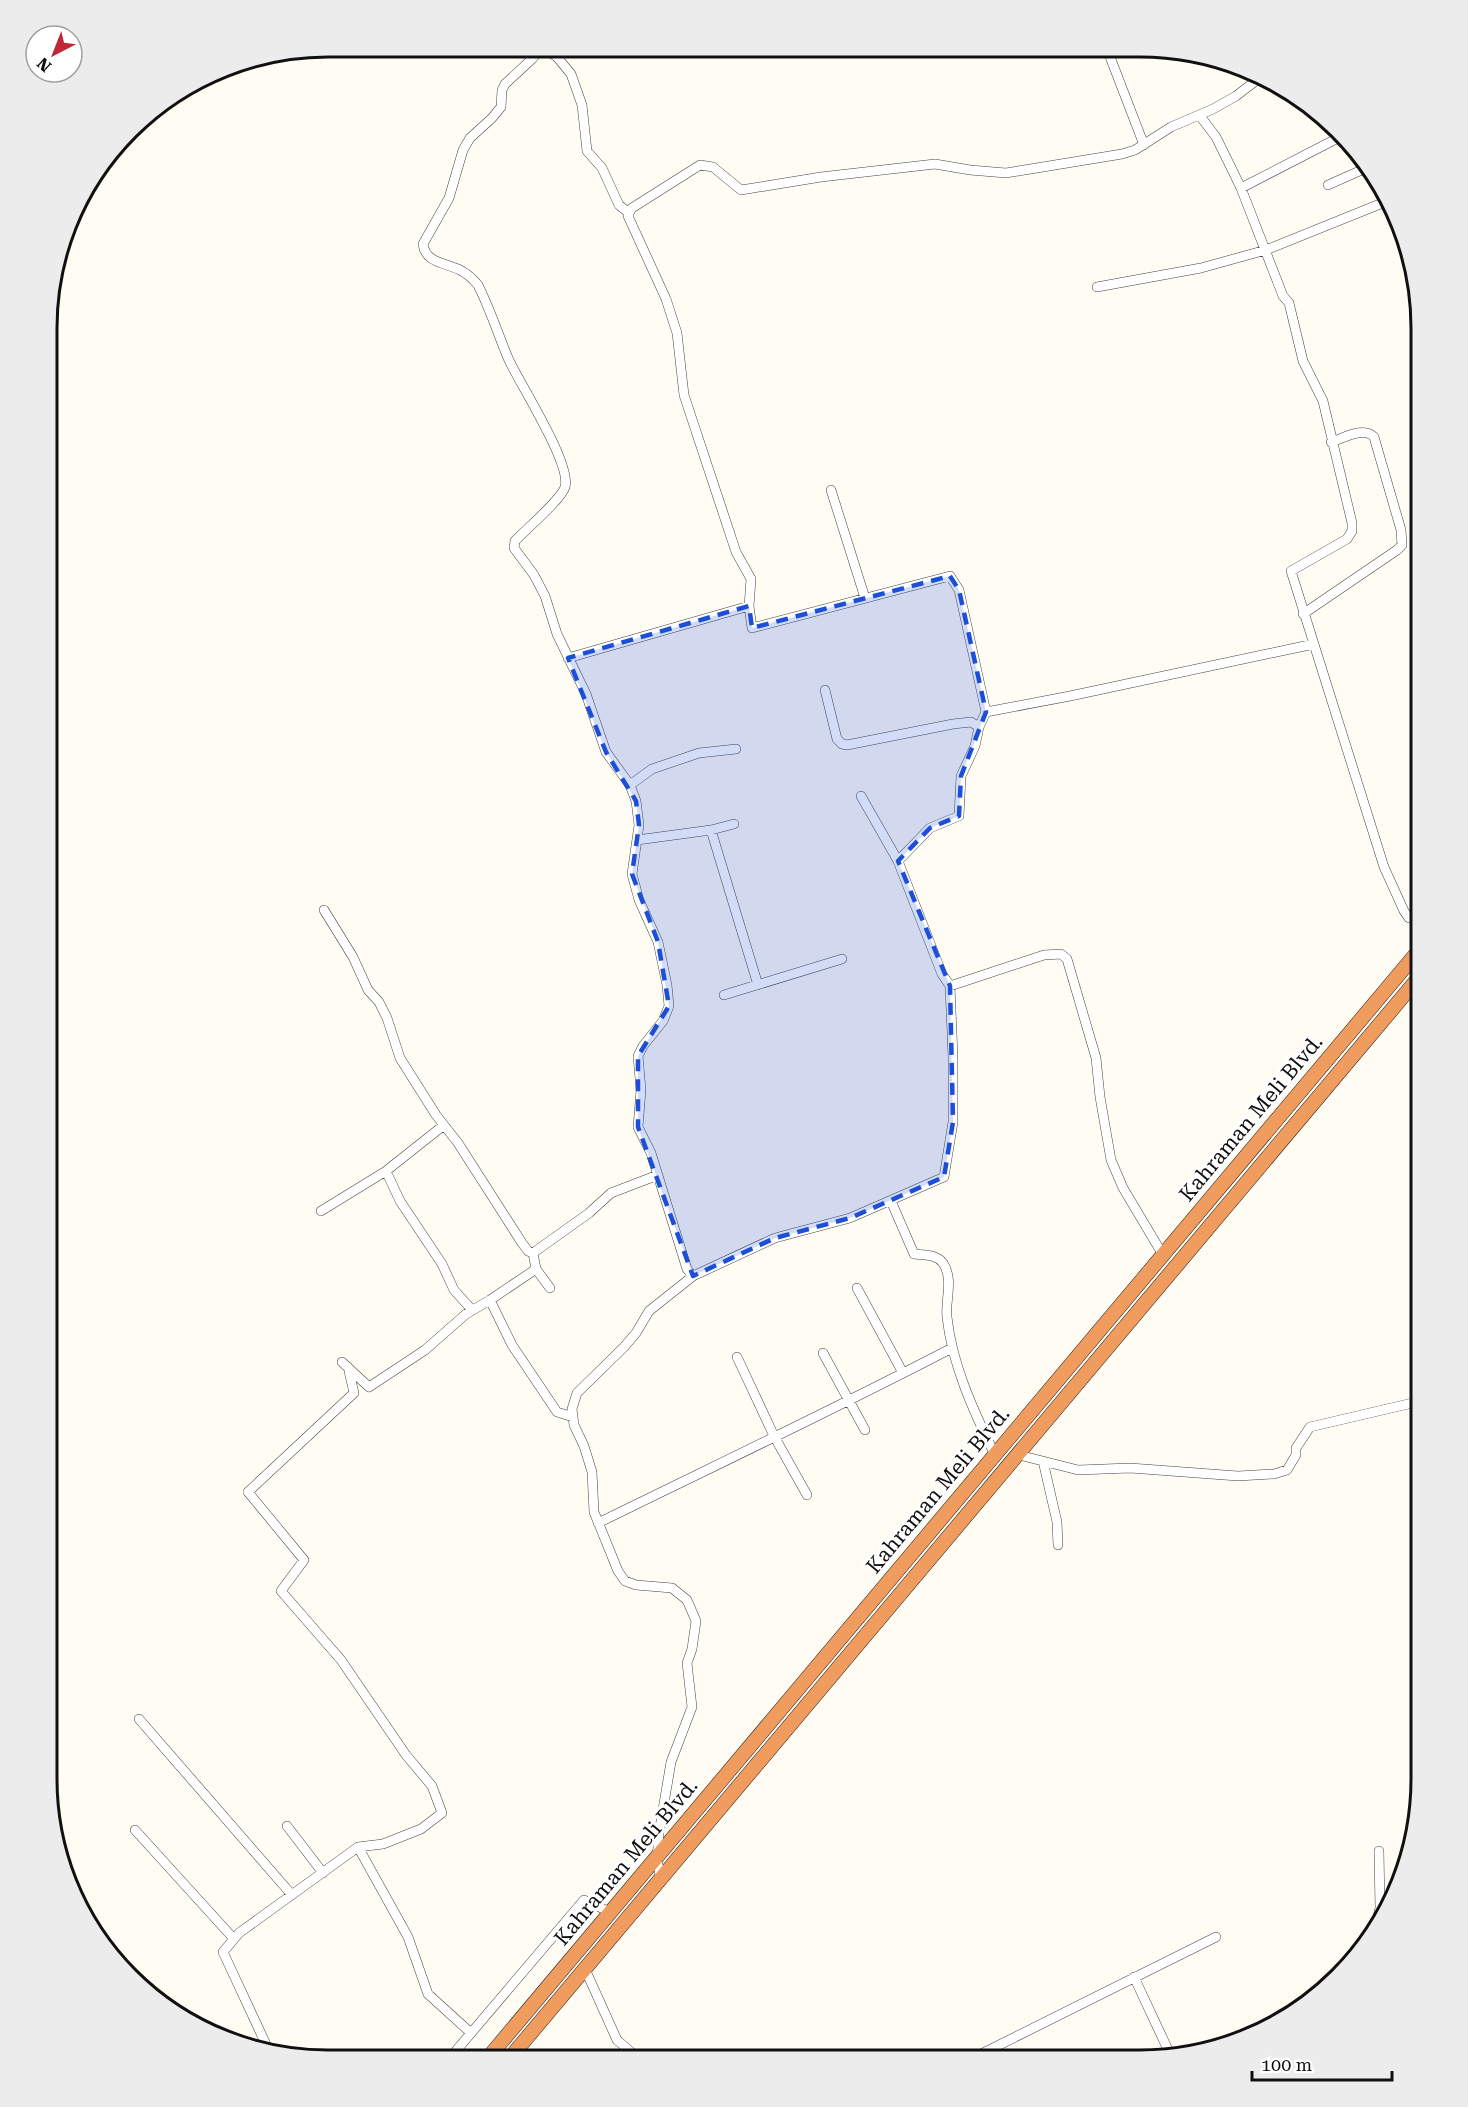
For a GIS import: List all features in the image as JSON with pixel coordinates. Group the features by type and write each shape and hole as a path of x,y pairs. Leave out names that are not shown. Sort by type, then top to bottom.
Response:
{"highway":[{"name":"Kahraman Meli Blvd.","path":"495,2050 1411,960"},
{"name":"Kahraman Meli Blvd.","path":"517,2050 1411,987"}],"street":[{"path":"534,57 505,84 502,90 501,107 470,138 463,150 448,198 423,244 430,259 461,270 478,285 508,358 558,454 566,475 565,487 560,497 521,534 515,541 514,548 534,575 545,596 557,634 586,694 606,752 630,785 636,801 639,825 632,874 639,900 658,942 669,1006 663,1021 638,1056 641,1090 638,1127 651,1153 687,1269 693,1276"},
{"path":"557,57 571,74 582,105 587,151 602,168 619,205 629,213"},
{"path":"1110,57 1144,145"},
{"path":"898,861 930,828 959,816 961,776 975,746 979,727 986,712 959,590 950,576 752,628 748,606 751,579 736,552 684,395 677,333 666,299 628,216 629,213 641,202 700,165 713,167 741,190 821,177 935,164 1006,173 1122,154 1135,150 1171,127 1200,116 1236,96 1254,82"},
{"path":"1200,116 1216,137 1241,188 1284,296 1289,303 1303,361 1323,401 1352,531 1347,539 1291,571 1384,867 1404,912 1409,918"},
{"path":"1241,188 1335,139"},
{"path":"1328,185 1360,171"},
{"path":"1096,287 1201,268 1266,250 1381,204"},
{"path":"1303,614 1397,550 1402,544 1401,530 1374,437 1364,432 1331,442"},
{"path":"831,490 865,598"},
{"path":"568,658 748,606"},
{"path":"986,712 1314,644"},
{"path":"825,690 837,739 842,744 847,745 953,724 971,722 979,727"},
{"path":"630,785 652,769 699,753 736,749"},
{"path":"661,1880 657,1859 658,1833 670,1762 692,1707 687,1662 692,1648 696,1621 687,1600 672,1588 636,1585 625,1581 618,1571 594,1512 592,1472 584,1446 574,1425 572,1409 577,1393 624,1347 636,1333 649,1311 693,1276 775,1238 850,1218 944,1177 953,1122 950,986 942,974 898,861 861,796"},
{"path":"637,840 711,830 734,824"},
{"path":"711,830 758,985"},
{"path":"324,910 353,957 363,980 379,1002 387,1018 400,1058 522,1243 528,1251 533,1253"},
{"path":"950,986 1044,955 1061,954 1068,959 1096,1058 1111,1160 1123,1188 1163,1255"},
{"path":"724,995 842,959"},
{"path":"321,1211 386,1171 444,1125"},
{"path":"386,1171 400,1201 442,1264 454,1290 472,1310"},
{"path":"533,1253 589,1213 611,1193 658,1175"},
{"path":"891,1201 914,1254 937,1257 949,1275 946,1314 952,1348 975,1413 995,1455"},
{"path":"533,1253 536,1269 550,1288"},
{"path":"266,2043 223,1952 239,1933 358,1848 383,1844 421,1829 442,1813 432,1786 406,1755 341,1660 281,1591 304,1560 248,1492 354,1393 345,1365 369,1387 425,1350 472,1310 536,1269"},
{"path":"857,1288 903,1373"},
{"path":"490,1300 512,1346 557,1412 573,1417"},
{"path":"598,1523 850,1401 952,1348"},
{"path":"823,1353 865,1430"},
{"path":"737,1357 774,1436 807,1495"},
{"path":"1019,1455 1078,1470 1130,1467 1238,1476 1274,1474 1287,1470 1296,1455 1296,1448 1310,1426 1411,1403"},
{"path":"1043,1461 1057,1522 1058,1545"},
{"path":"139,1719 292,1895"},
{"path":"286,1826 323,1873"},
{"path":"135,1830 234,1939"},
{"path":"358,1848 408,1937 428,1994 471,2033"},
{"path":"1379,1851 1380,1905"},
{"path":"457,2050 584,1900 610,1912"},
{"path":"989,2050 1216,1937"},
{"path":"585,1969 617,2040 629,2050"},
{"path":"1134,1977 1167,2048"}],"highlighted area":[{"path":"950,576 959,590 986,712 961,776 959,816 930,828 898,861 950,986 953,1122 944,1177 850,1218 775,1238 693,1276 638,1127 638,1056 669,1006 658,942 632,874 639,825 636,801 606,752 568,658 749,606 752,628"}]}
